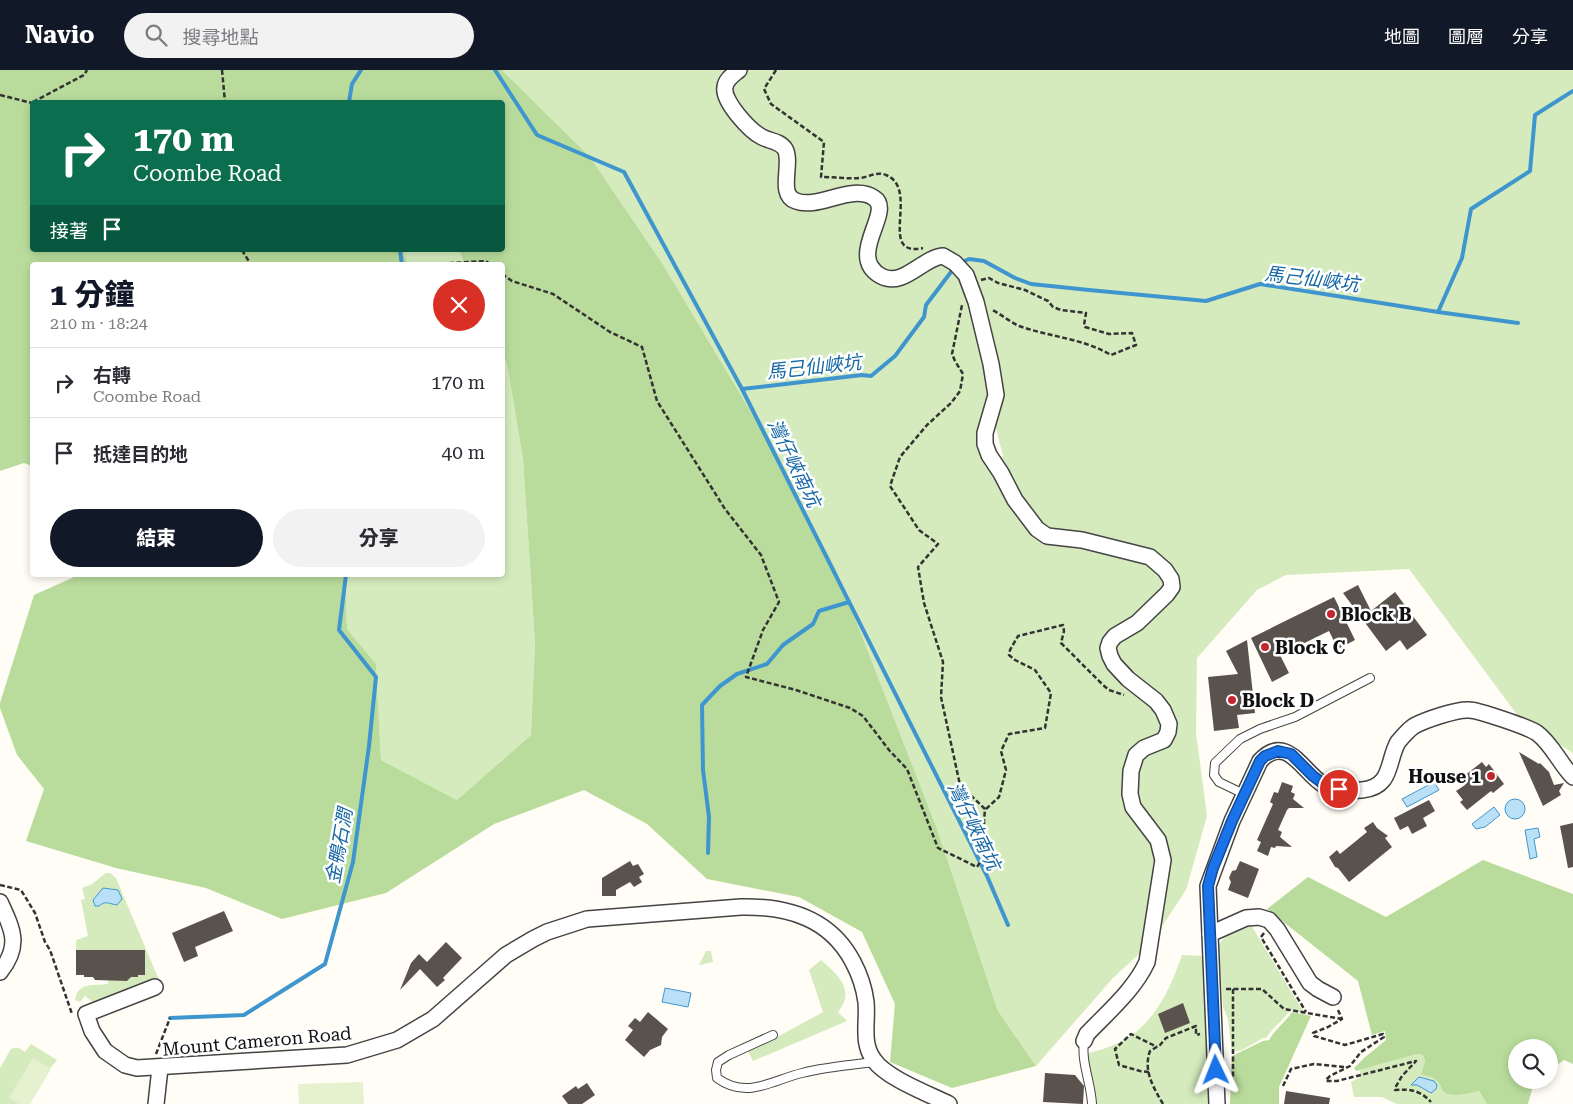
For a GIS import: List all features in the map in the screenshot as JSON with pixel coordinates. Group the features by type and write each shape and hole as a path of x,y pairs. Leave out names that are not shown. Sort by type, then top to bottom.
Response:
{"street":[{"path":"739,70 726,82 724,90 726,99 753,130 785,149 788,162 786,188 792,199 798,202 813,202 854,194 875,198 879,211 867,254 872,267 882,277 901,278 930,260 943,256 952,260 968,280 978,309 996,394 985,433 988,455 1001,473 1015,500 1038,528 1044,534 1050,536 1082,540 1150,557 1165,570 1172,581 1171,589 1167,594 1137,623 1115,636 1108,648 1110,656 1118,669 1151,696 1163,710 1168,720 1169,728 1165,738 1159,743 1147,746 1138,752 1132,762 1130,777 1130,794 1133,807 1158,840 1163,860 1147,962 1131,989 1087,1034 1084,1042"},
{"path":"1217,1104 1207,904 1208,886 1213,868 1232,821 1260,761 1271,752 1278,751 1291,754 1325,785 1339,789 1362,790 1371,788 1385,777 1390,769 1397,745 1404,734 1414,726 1466,709 1479,710 1536,732 1573,777"},
{"path":"0,902 14,934 10,957 0,972"},
{"name":"Mount Cameron Road","path":"155,987 86,1014 92,1031 105,1051 125,1065 138,1068 155,1068 230,1061 347,1055 397,1040 433,1019 506,955 533,938 547,932 587,919 762,907 794,913 810,919 836,937 846,949 862,983 866,1003 866,1045 875,1062"},
{"path":"1210,934 1246,918 1259,916 1269,920 1277,929 1310,983 1333,997"},
{"path":"875,1062 892,1076 948,1104"},
{"path":"155,1068 156,1104"}],"lane":[{"path":"1244,794 1219,782 1214,775 1215,762 1231,746 1250,734 1295,717 1370,678"},
{"path":"773,1035 718,1062 717,1078 735,1087 757,1087 800,1073 875,1062"},
{"path":"1084,1042 1082,1054 1092,1095 1092,1104"}],"path":[{"path":"38,100 84,75 87,70"},
{"path":"222,70 225,100"},
{"path":"776,70 764,89 771,104 824,142 821,177 862,178 876,173 886,174 895,180 900,187 898,232 902,242 907,247 915,250 924,248"},
{"path":"0,94 30,102"},
{"path":"463,262 486,260 488,262"},
{"path":"505,276 512,281 553,294 610,332 642,347 656,401 725,509 761,555 779,602 763,630 746,677 796,690 850,708 863,716 907,770 938,848 977,867 985,854 985,810 999,797 1006,770 1002,751 1009,734 1045,728 1050,693 1035,670 1009,655 1018,636 1063,625 1064,631 1061,643 1109,690 1126,696"},
{"path":"978,309 990,310 1003,315 1019,326 1086,344 1112,355 1136,345 1132,333 1109,334 1086,327 1084,325 1086,313 1061,310 1053,307 1048,301 1025,290 998,283 989,278 985,280 968,280 952,354 954,361 963,374 960,391 951,403 927,425 900,457 890,486 919,530 938,544 918,567 924,603 943,662 941,697 960,785 985,810"},
{"path":"0,885 21,890 35,913 75,1021"},
{"path":"1267,929 1261,937 1307,1013"},
{"path":"1233,989 1233,1079"},
{"path":"1218,990 1262,989 1284,1009 1342,1019"},
{"path":"1333,997 1342,1019"},
{"path":"155,1068 170,1018"},
{"path":"1342,1019 1313,1033 1314,1036 1345,1045 1383,1034 1384,1037 1361,1052 1350,1066 1327,1078 1326,1082 1337,1082 1416,1061 1402,1076 1395,1090 1415,1090 1426,1096 1431,1102"},
{"path":"1162,1104 1149,1079 1147,1059 1150,1050 1160,1045 1166,1038 1196,1026 1196,1035 1200,1034 1199,1024"},
{"path":"1203,1029 1204,1034"},
{"path":"1149,1072 1140,1072 1119,1065 1115,1049 1130,1034 1157,1047"},
{"path":"1283,1086 1291,1069 1314,1064 1343,1068 1350,1066"}],"green space":[{"path":"0,70 502,70 590,157 662,263 760,427 835,567 936,826 998,1011 1036,1066 952,1088 890,1062 895,1004 862,932 799,897 707,879 647,824 584,790 494,824 386,893 282,919 206,888 116,868 26,841 44,789 17,755 0,708 0,703 34,595 73,577 345,577 347,629 376,664 381,760 457,800 531,735 535,643 523,459 505,359 505,262 464,262 460,252 505,252 505,100 30,100 30,252 404,252 407,262 30,262 30,465 24,463 0,471"},
{"path":"502,70 1573,70 1573,753 1521,720 1409,569 1286,575 1257,590 1197,658 1196,733 1207,816 1186,890 1151,943 1113,978 1036,1066 998,1011 936,826 835,567 760,427 662,263 590,157","holes":["984,424 996,428 1003,456 998,463"]},
{"path":"404,252 460,252 464,262 407,262"},
{"path":"505,359 523,459 535,643 531,735 457,800 381,760 376,665 347,629 345,577 505,577"},
{"path":"1483,860 1573,894 1573,1064 1564,1060 1558,1064 1558,1039 1508,1039 1508,1089 1532,1089 1528,1104 1487,1104 1479,1091 1450,1095 1442,1090 1440,1084 1435,1079 1421,1074 1425,1061 1423,1055 1417,1054 1356,1071 1354,1068 1386,1040 1385,1031 1372,1035 1358,981 1267,909 1308,877 1386,917"},
{"path":"106,873 110,873 116,878 159,980 94,1003 85,996 80,1002 75,1000 77,994 79,990 87,986 108,984 108,980 127,981 131,977 138,977 145,950 76,950 76,940 88,936 81,900 85,899 82,888 92,884"},
{"path":"1251,925 1304,1013 1290,1010 1266,1038 1242,1050 1232,1052 1228,1019 1223,1007 1219,946 1228,935"},
{"path":"706,951 711,951 713,962 699,965"},
{"path":"1182,955 1206,956 1212,1104 1097,1104 1086,1054 1116,1044 1129,1037 1150,1018 1166,994"},
{"path":"821,960 843,983 845,997 838,1012 847,1021 753,1061 748,1051 823,1012 809,970"},
{"path":"1292,1012 1311,1016 1279,1087 1279,1104 1230,1104 1232,1056 1269,1040"},
{"path":"31,1044 57,1060 20,1104 0,1104 0,1068 11,1049 19,1048 25,1052"},
{"path":"1417,1054 1423,1055 1425,1061 1421,1073 1467,1093 1479,1091 1487,1104 1397,1104 1382,1097 1354,1097 1351,1082 1360,1077 1360,1070"},
{"path":"33,1058 51,1069 30,1104 19,1104 9,1098"},
{"path":"363,1082 364,1104 299,1104 298,1084"}],"water":[{"path":"1434,782 1439,790 1407,807 1402,799"},
{"path":"1515,799 1522,802 1525,809 1522,816 1515,819 1508,816 1505,809 1508,802"},
{"path":"1494,807 1500,815 1485,827 1476,829 1472,824"},
{"path":"1538,828 1540,837 1534,839 1537,857 1530,859 1525,830"},
{"path":"103,888 118,890 122,899 117,905 106,903 95,906 93,900"},
{"path":"665,988 691,993 688,1007 662,1002"},
{"path":"1419,1077 1434,1081 1437,1085 1436,1089 1431,1093 1417,1085 1411,1085"}],"building":[{"path":"1358,585 1371,611 1395,592 1427,635 1407,650 1400,640 1386,651 1343,593"},
{"path":"1334,597 1355,640 1338,649 1329,631 1280,655 1289,673 1272,682 1251,638"},
{"name":"Block D","path":"1247,640 1255,713 1237,715 1239,728 1214,731 1208,677 1238,674 1226,651"},
{"path":"1519,752 1540,763 1549,772 1554,785 1564,783 1559,791 1561,795 1543,806"},
{"path":"1482,762 1486,767 1489,764 1504,784 1493,793 1491,791 1467,810 1460,802 1463,800 1456,791 1465,785 1460,779"},
{"path":"1282,782 1293,786 1291,792 1295,794 1293,799 1304,808 1289,808 1278,830 1282,832 1280,837 1292,847 1271,847 1268,856 1257,851 1261,842 1257,840 1273,804 1270,802 1274,792 1278,793"},
{"path":"1429,800 1435,811 1423,818 1427,826 1412,834 1408,826 1400,830 1394,818"},
{"path":"1373,822 1377,828 1388,836 1385,838 1392,847 1349,882 1338,868 1335,867 1329,857 1337,850 1340,854 1367,832 1364,828"},
{"path":"1573,823 1573,867 1568,868 1560,826"},
{"path":"630,861 633,866 638,864 644,874 639,877 642,882 634,887 630,882 616,890 616,896 602,896 602,878"},
{"path":"1240,861 1259,869 1248,898 1228,890 1231,882 1229,878 1232,871 1236,870"},
{"path":"224,911 233,931 195,947 198,956 184,962 172,933"},
{"path":"446,942 462,958 443,978 445,980 437,987 420,969 400,990 411,963 419,954 427,962"},
{"path":"76,950 145,950 145,975 131,977 127,981 95,980 93,977 76,975"},
{"path":"1183,1003 1190,1023 1165,1033 1158,1014"},
{"path":"648,1012 668,1029 662,1037 661,1045 650,1050 644,1057 625,1040 633,1030 628,1026 635,1018 640,1022"},
{"path":"1045,1073 1075,1075 1084,1086 1083,1104 1043,1102"},
{"path":"587,1083 595,1095 582,1104 568,1104 562,1096 576,1086 578,1089"},
{"path":"1286,1091 1330,1098 1329,1104 1284,1104"}],"waterway":[{"path":"349,100 352,84 361,70"},
{"name":"灣仔峽南坑","path":"495,70 537,135 624,172 742,389 987,876 1008,925"},
{"path":"1438,312 1462,258 1471,209 1530,171 1535,115 1573,91"},
{"path":"400,252 402,262"},
{"name":"馬己仙峽坑","path":"960,263 969,259 984,261 1015,278 1031,284 1206,301 1260,284 1518,323"},
{"name":"馬己仙峽坑","path":"742,389 862,375 871,376 895,356 924,317 926,305 954,268"},
{"name":"金鴨石澗","path":"170,1018 244,1015 325,964 353,862 369,746 376,677 339,630 346,577"},
{"path":"708,853 709,817 703,770 702,705 720,686 737,674 767,664 783,645 813,624 819,611 849,602"}],"place":[{"name":"Block B","path":"1331,614"},
{"name":"Block C","path":"1265,647"},
{"name":"Block D","path":"1232,700"},
{"name":"House 1","path":"1491,776"}],"route":[{"path":"1216,1070 1207,904 1208,886 1213,868 1232,821 1260,761 1271,752 1278,751 1291,754 1325,785 1339,789"}]}
